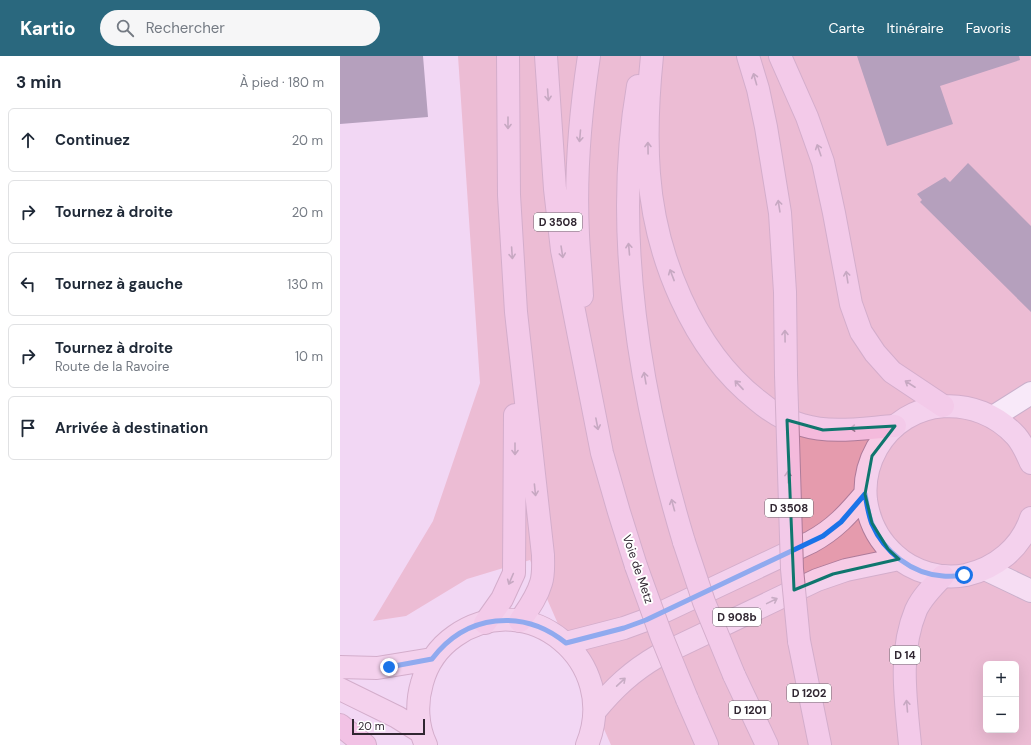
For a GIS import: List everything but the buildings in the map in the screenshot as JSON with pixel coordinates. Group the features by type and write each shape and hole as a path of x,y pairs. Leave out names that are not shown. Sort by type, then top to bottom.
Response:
{"highway":[{"path":"508,56 509,195 516,312 543,555 543,572 541,583 531,605 520,621"},
{"name":"D 3508","path":"546,56 555,188 562,250 589,386"},
{"path":"589,56 584,88 579,149 578,200 578,234 589,386"},
{"name":"D 1201","path":"643,56 631,128 628,164 628,230 633,295 641,357 651,412 670,494 684,542 704,602 734,675 767,745"},
{"path":"652,56 647,146 653,206 667,262 681,298 700,335 728,372 744,390 784,419 800,425 823,430 895,426"},
{"name":"D 3508","path":"748,56 758,89 766,127 780,213 785,292 792,569 799,641"},
{"path":"780,56 807,117 823,162 851,304 861,332 875,354 892,372 943,406"},
{"path":"485,623 502,599 514,573 516,312"},
{"name":"Voie de Metz","path":"589,386 602,453 636,566 660,635 707,745"},
{"name":"D 14","path":"910,745 905,680 905,656 909,634 917,610 929,591 943,576"},
{"name":"D 1202","path":"799,641 820,745"},
{"path":"340,726 365,745"}],"main road":[{"path":"1031,463 1026,451 1017,437 1006,426 993,417 977,410 960,406 943,406 926,409 895,426 882,440 872,456 867,474 865,494 867,509 872,523 879,537 888,549 899,559 912,567 927,573 943,576 964,575 985,569 1003,559 1017,545 1028,528 1031,518"},
{"name":"D 908b","path":"566,643 624,628 646,620 812,542 823,536 841,522 865,494"},
{"name":"D 908b","path":"594,711 622,681 635,670 658,656 817,580 846,570 899,559"},
{"path":"985,569 1031,591"},
{"path":"424,739 419,722 418,700 423,679 432,659 444,645 467,629 485,623 502,620 520,621 544,629 556,635 574,651 585,669 592,690 594,711 592,728 587,745"},
{"path":"340,667 383,668 432,659"},
{"path":"340,689 397,717 424,739"}],"street":[{"path":"993,417 1031,393"}],"highlighted area":[{"path":"787,420 823,430 895,426 872,456 865,494 872,523 888,549 899,559 833,574 794,590"}],"shaded area":[{"path":"458,56 1031,56 1031,745 611,745 530,560 467,579 406,616 373,621 433,521 480,383"}],"route":[{"path":"389,667 432,659 444,645 467,629 476,625 494,621 511,620 532,624 556,635 566,643 583,640 624,628 646,620 823,536 841,522 865,494 867,509 879,537 888,549 899,559 912,567 927,573 943,576 964,575"}]}
